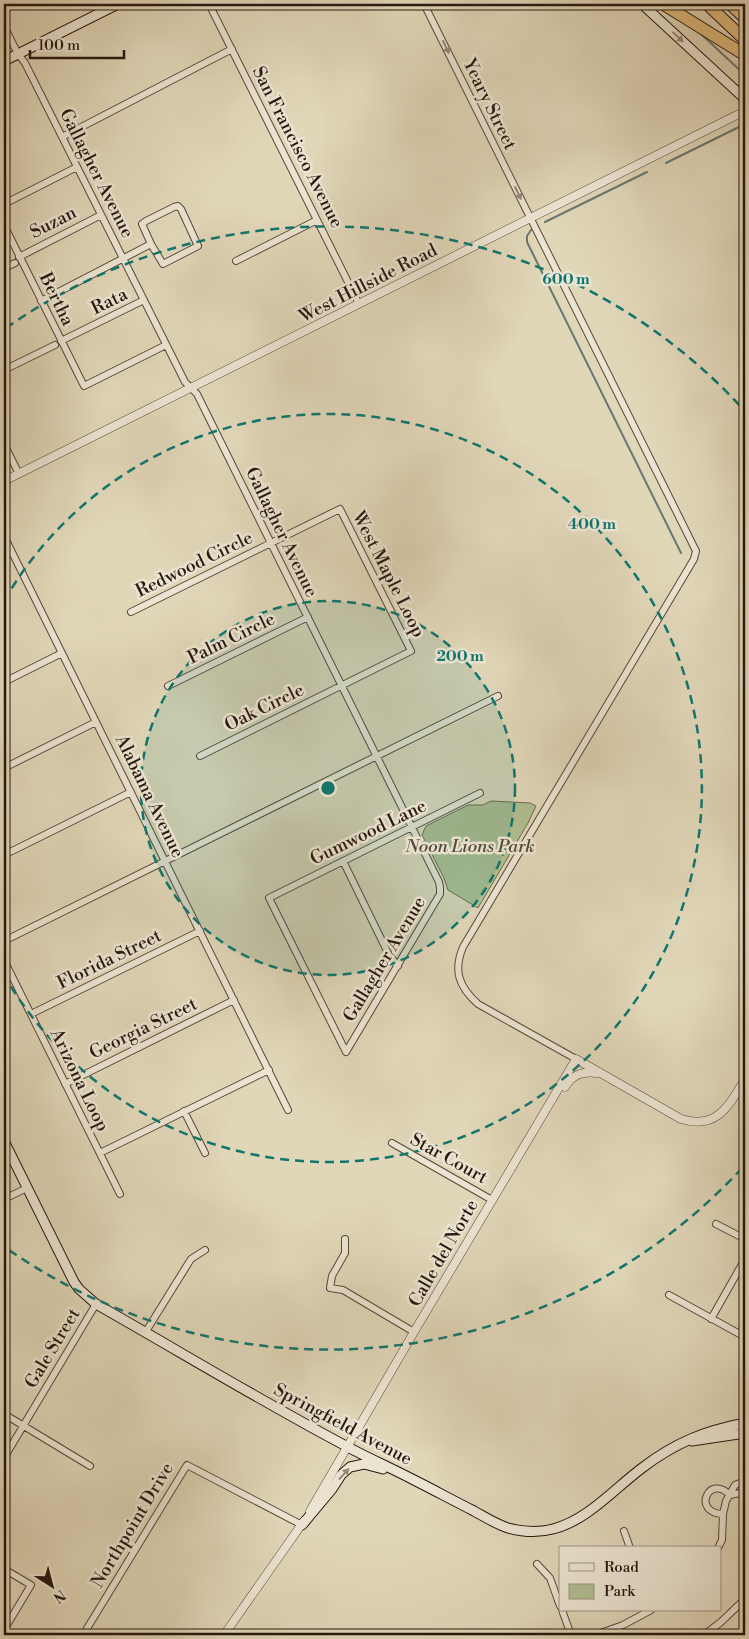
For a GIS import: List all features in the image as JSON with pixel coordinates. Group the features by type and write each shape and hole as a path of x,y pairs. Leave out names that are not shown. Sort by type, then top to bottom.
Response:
{"highway":[{"path":"663,4 745,55"},
{"path":"707,4 745,40"},
{"path":"730,4 745,18"}],"main road":[{"path":"4,61 118,4"},
{"path":"642,4 745,99"},
{"name":"Springfield Avenue","path":"4,1142 74,1282 96,1304 145,1334 347,1448 497,1524 516,1530 542,1531 562,1526 582,1516 652,1460 682,1442 717,1428 745,1423"},
{"path":"682,1442 745,1432"},
{"path":"302,1525 332,1489 341,1475 350,1467 364,1464 401,1474"}],"street":[{"name":"San Francisco Avenue","path":"209,4 359,304"},
{"name":"Yeary Street","path":"424,4 696,551 694,559 462,946 459,955 458,971 461,984 478,1004 576,1059"},
{"name":"Gallagher Avenue","path":"4,26 18,54 25,63 185,382 197,394 439,882 440,894 346,1052"},
{"path":"62,137 232,49"},
{"name":"West Hillside Road","path":"4,482 745,111"},
{"path":"4,204 77,166"},
{"path":"178,206 198,246 163,264 151,244 142,224 178,206"},
{"name":"Suzan","path":"20,257 101,215"},
{"path":"236,261 317,220"},
{"name":"Bertha","path":"4,225 84,386 166,345"},
{"path":"41,300 151,244"},
{"path":"4,268 15,263"},
{"name":"Rata","path":"61,341 144,300"},
{"path":"4,370 55,345"},
{"path":"4,444 19,474"},
{"name":"West Maple Loop","path":"271,544 340,509 411,651 342,686"},
{"name":"Alabama Avenue","path":"4,536 288,1110"},
{"name":"Redwood Circle","path":"131,612 271,544"},
{"name":"Palm Circle","path":"168,686 308,617"},
{"path":"4,682 62,653"},
{"name":"Oak Circle","path":"200,756 342,686"},
{"path":"4,941 498,696"},
{"path":"4,768 96,722"},
{"path":"4,855 131,792"},
{"name":"Gumwood Lane","path":"346,1052 269,898 480,793"},
{"path":"343,861 389,955 398,966"},
{"name":"Florida Street","path":"31,1014 200,931"},
{"name":"Arizona Loop","path":"4,960 100,1153 268,1070"},
{"name":"Georgia Street","path":"65,1084 234,1000"},
{"path":"576,1059 681,1119 693,1122 711,1120 724,1112 745,1079"},
{"name":"Calle del Norte","path":"224,1635 302,1525 576,1059"},
{"path":"549,1105 558,1098 568,1082 575,1076 587,1072 603,1074"},
{"path":"184,1111 205,1153"},
{"name":"Star Court","path":"392,1143 492,1200"},
{"path":"100,1153 120,1194"},
{"path":"4,1200 27,1188"},
{"path":"716,1224 745,1239"},
{"path":"345,1239 345,1253 332,1276 330,1288 343,1290 414,1332"},
{"path":"145,1334 190,1259 205,1250"},
{"path":"711,1319 745,1259"},
{"path":"669,1295 745,1337"},
{"name":"Gale Street","path":"4,1458 96,1304"},
{"path":"4,1414 90,1466"},
{"name":"Northpoint Drive","path":"83,1635 187,1465 302,1525"},
{"path":"719,1546 722,1540 724,1506 735,1485 745,1481"},
{"path":"723,1514 709,1510 706,1501 709,1492 716,1488 721,1488 730,1495 745,1492"},
{"path":"624,1531 629,1546"},
{"path":"537,1564 550,1578 559,1603"},
{"path":"4,1569 31,1585 4,1630"},
{"path":"704,1635 745,1599"},
{"path":"563,1612 571,1635"},
{"path":"595,1635 623,1625 647,1612"}],"green space":[{"name":"Noon Lions Park","path":"491,801 530,803 536,806 478,908 448,890 444,878 422,835 426,826 468,805 483,805"}],"waterway":[{"path":"701,34 745,75"},
{"path":"666,163 745,124"},
{"path":"545,222 647,172"},
{"path":"531,230 527,236 527,242 681,553"}]}
